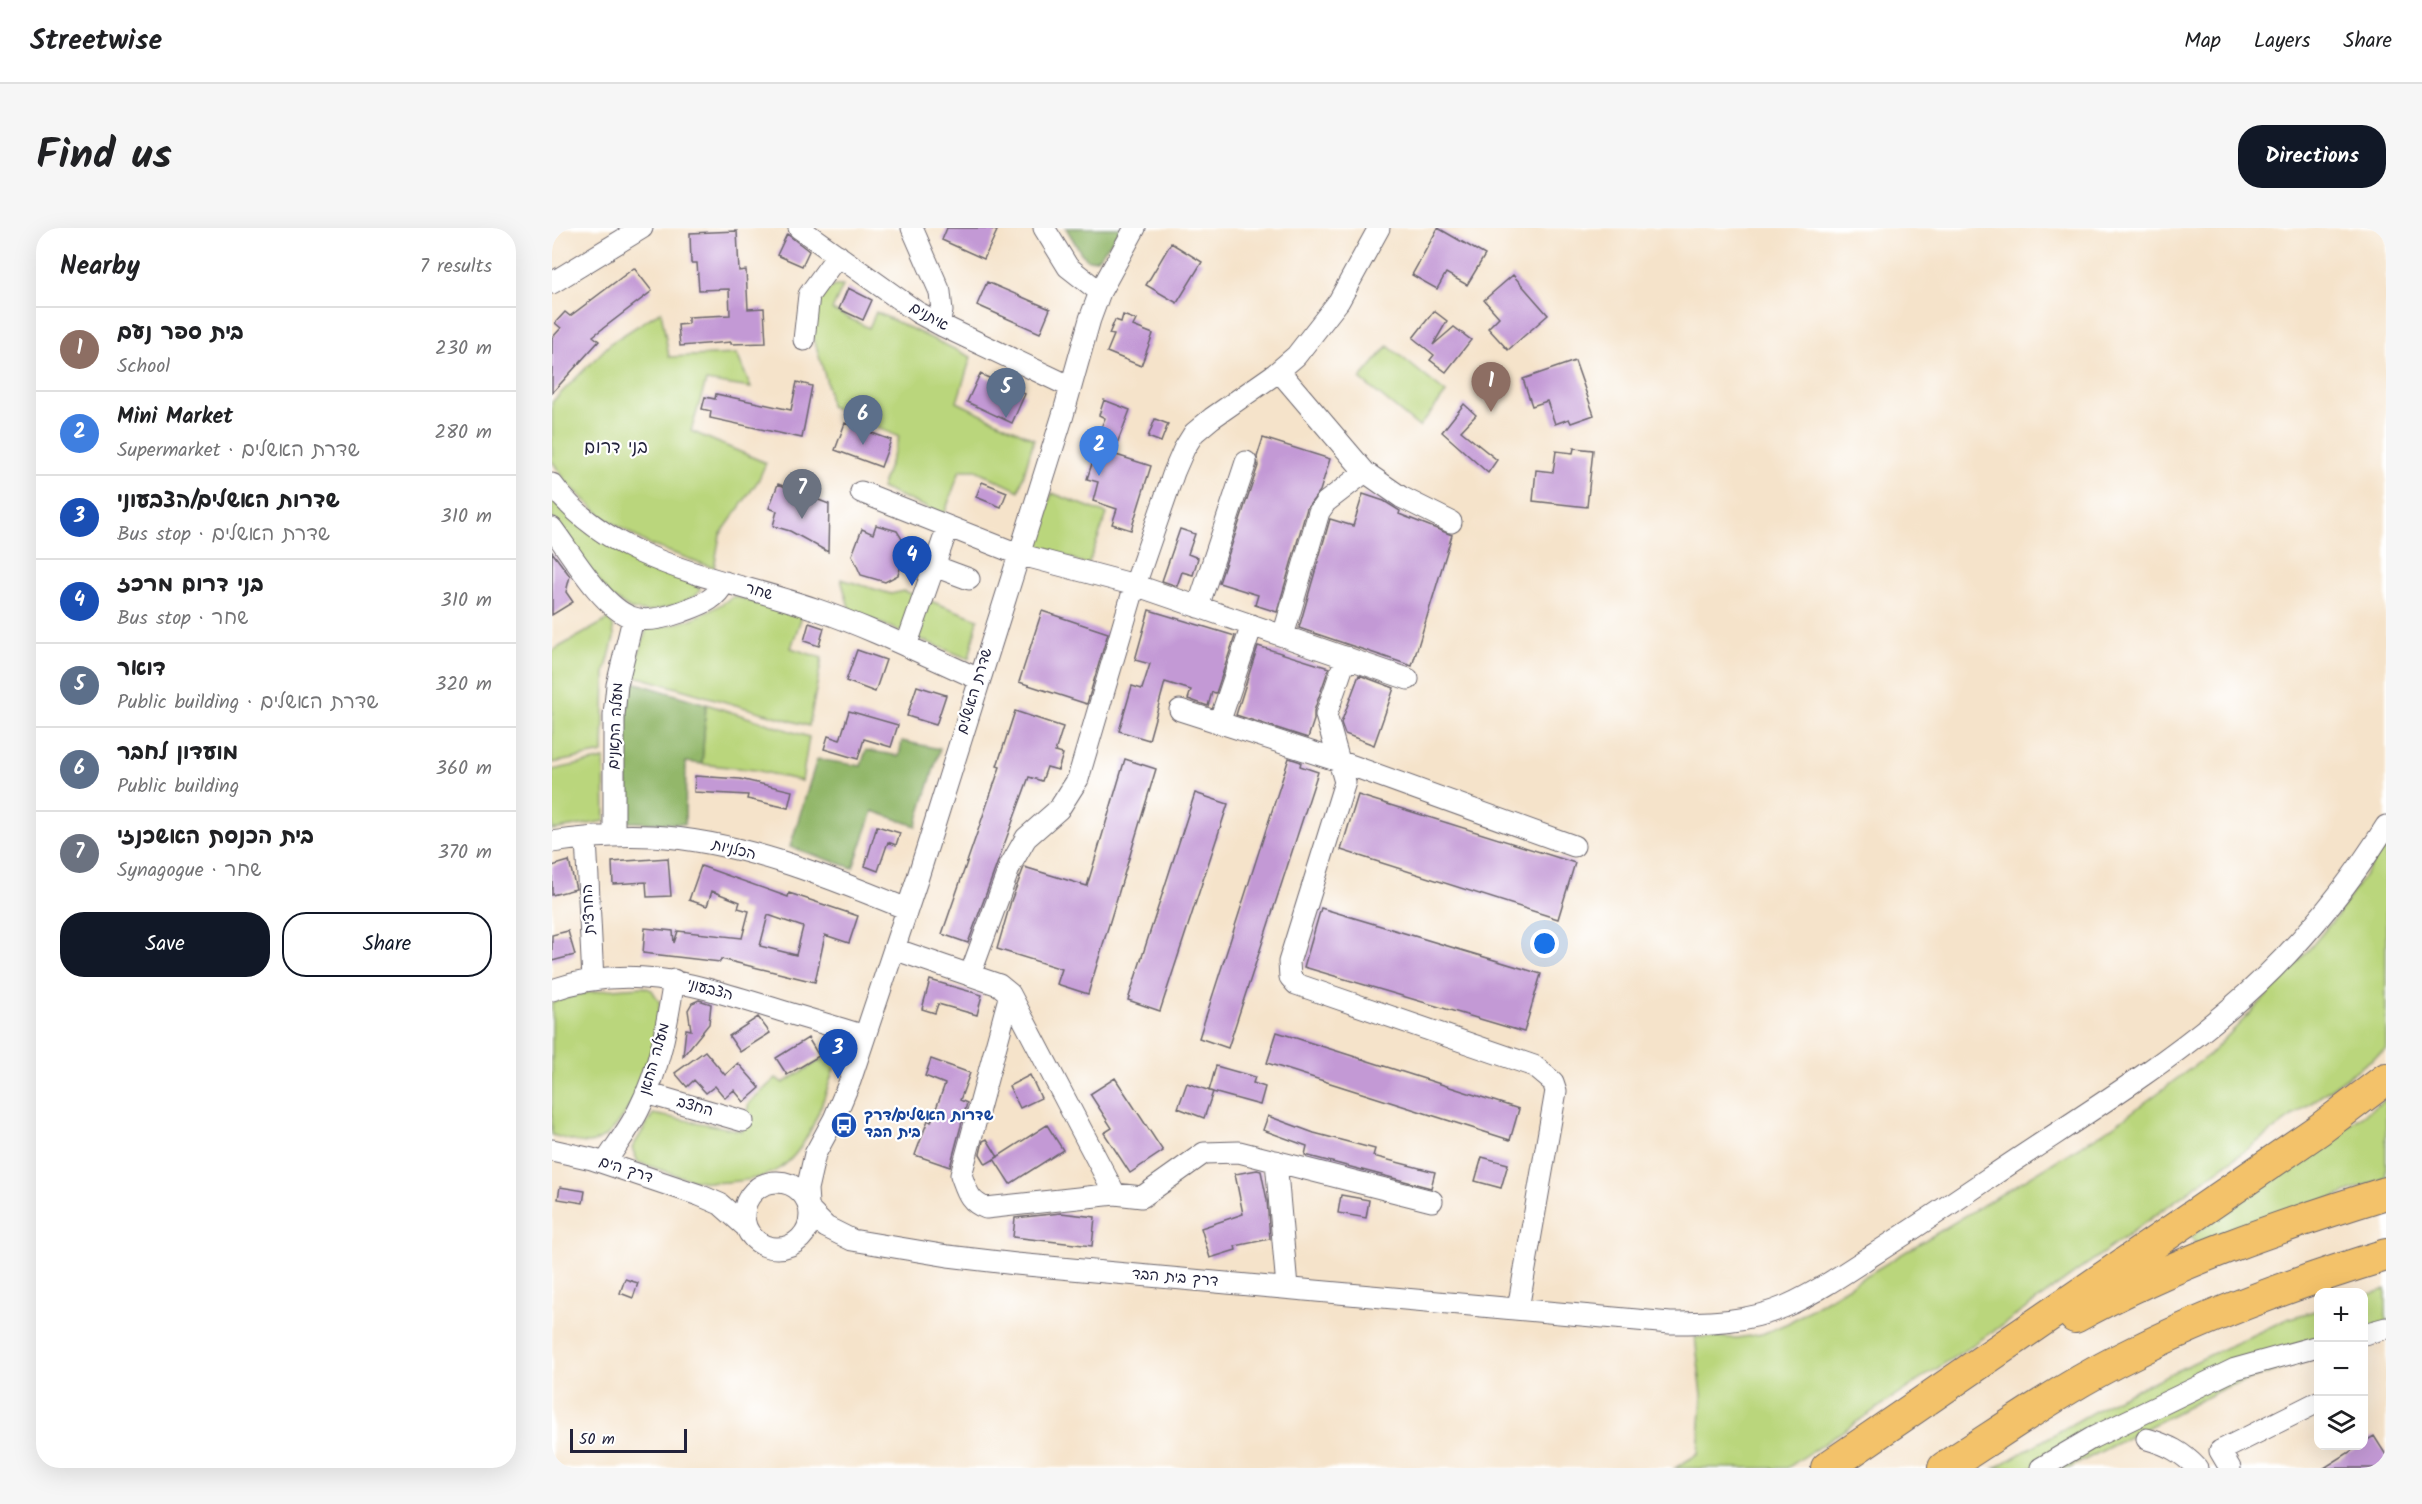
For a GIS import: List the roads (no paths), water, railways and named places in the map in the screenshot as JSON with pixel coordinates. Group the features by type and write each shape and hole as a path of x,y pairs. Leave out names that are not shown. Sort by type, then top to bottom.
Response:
{"highway":[{"path":"1827,1468 2310,1136 2386,1079"},
{"path":"1917,1408 2103,1302 2183,1265 2386,1193"},
{"path":"1944,1468 2059,1395 2135,1352 2253,1301 2386,1255"}],"street":[{"path":"552,283 642,228"},
{"name":"איתנים","path":"799,228 883,289 939,324 1071,387"},
{"path":"912,228 940,292 942,311 939,324"},
{"path":"1044,228 1068,267 1100,292"},
{"name":"שדרת האשלים","path":"809,1207 810,1172 815,1154 842,1101 894,949 1100,292 1135,228"},
{"path":"970,975 1018,850 1026,838 1059,809 1078,779 1136,585 1174,472 1189,441 1212,418 1279,371 1296,356 1339,301 1379,228"},
{"path":"804,340 809,295 838,255"},
{"path":"1279,371 1365,472 1401,497 1451,522"},
{"path":"1198,607 1245,462"},
{"path":"1283,636 1319,512 1326,502 1365,472"},
{"name":"שחר","path":"552,484 578,512 602,531 633,548 725,582 815,609 979,679"},
{"path":"861,492 1018,554 1136,585 1408,679"},
{"path":"906,646 948,527"},
{"path":"554,531 608,603 633,619 669,616 705,602 718,594 725,582"},
{"path":"934,566 969,579"},
{"name":"מעלה התאנים","path":"614,835 614,715 617,685 633,619"},
{"path":"1219,723 1252,625"},
{"path":"1346,657 1326,715 1346,782 1289,962 1290,977 1296,984 1534,1066 1553,1082 1556,1091 1518,1309"},
{"path":"1180,710 1339,761 1574,846"},
{"name":"דרך בית הבד","path":"790,1246 856,1241 1016,1264 1650,1321 1707,1323 1758,1315 1785,1306 1811,1293 1928,1219 2144,1073 2226,1012 2289,954 2316,924 2342,892 2386,826"},
{"name":"הכלניות","path":"552,842 614,835 665,837 725,847 808,871 907,909"},
{"name":"החרצית","path":"585,837 593,980"},
{"path":"894,949 999,985 1011,994 1115,1194"},
{"name":"הצבעוני","path":"552,990 581,981 632,976 674,980 865,1036"},
{"name":"מעלה החאן","path":"605,1163 640,1109 660,1052 674,980"},
{"path":"1011,994 962,1175 968,1194 974,1203 986,1208 1115,1194 1142,1197 1204,1153 1239,1152 1432,1201"},
{"name":"החצב","path":"646,1093 743,1121"},
{"name":"דרך הים","path":"552,1150 605,1163 699,1195 720,1204 746,1227"},
{"name":"שדרת האשלים","path":"779,1182 797,1172 815,1154"},
{"path":"1276,1161 1287,1287"},
{"path":"779,1182 790,1184 800,1191 809,1207 810,1222 806,1233 799,1241 780,1249 759,1244 746,1227 744,1216 745,1206 755,1190 768,1183 779,1182"},
{"name":"דרך הים","path":"699,1195 729,1195 755,1190"},
{"name":"דרך בית הבד","path":"809,1207 826,1227 856,1241"},
{"path":"2368,1333 2386,1328"},
{"path":"2041,1468 2092,1437 2235,1369 2314,1347"},
{"path":"2230,1468 2220,1451 2314,1404"},
{"path":"2147,1439 2171,1446 2187,1457 2197,1468"}],"place":[{"name":"בית ספר נעם","path":"1491,412"},
{"name":"דואר","path":"1006,418"},
{"name":"מועדון לחבר","path":"863,445"},
{"name":"Mini Market","path":"1099,476"},
{"name":"בית הכנסת האשכנזי","path":"802,519"},
{"name":"בני דרום מרכז","path":"912,586"},
{"name":"שדרות האשלים/הצבעוני","path":"838,1079"},
{"name":"שדרות האשלים/דרך בית הבד","path":"844,1125"}],"district":[{"name":"בני דרום","path":"616,448"}]}
